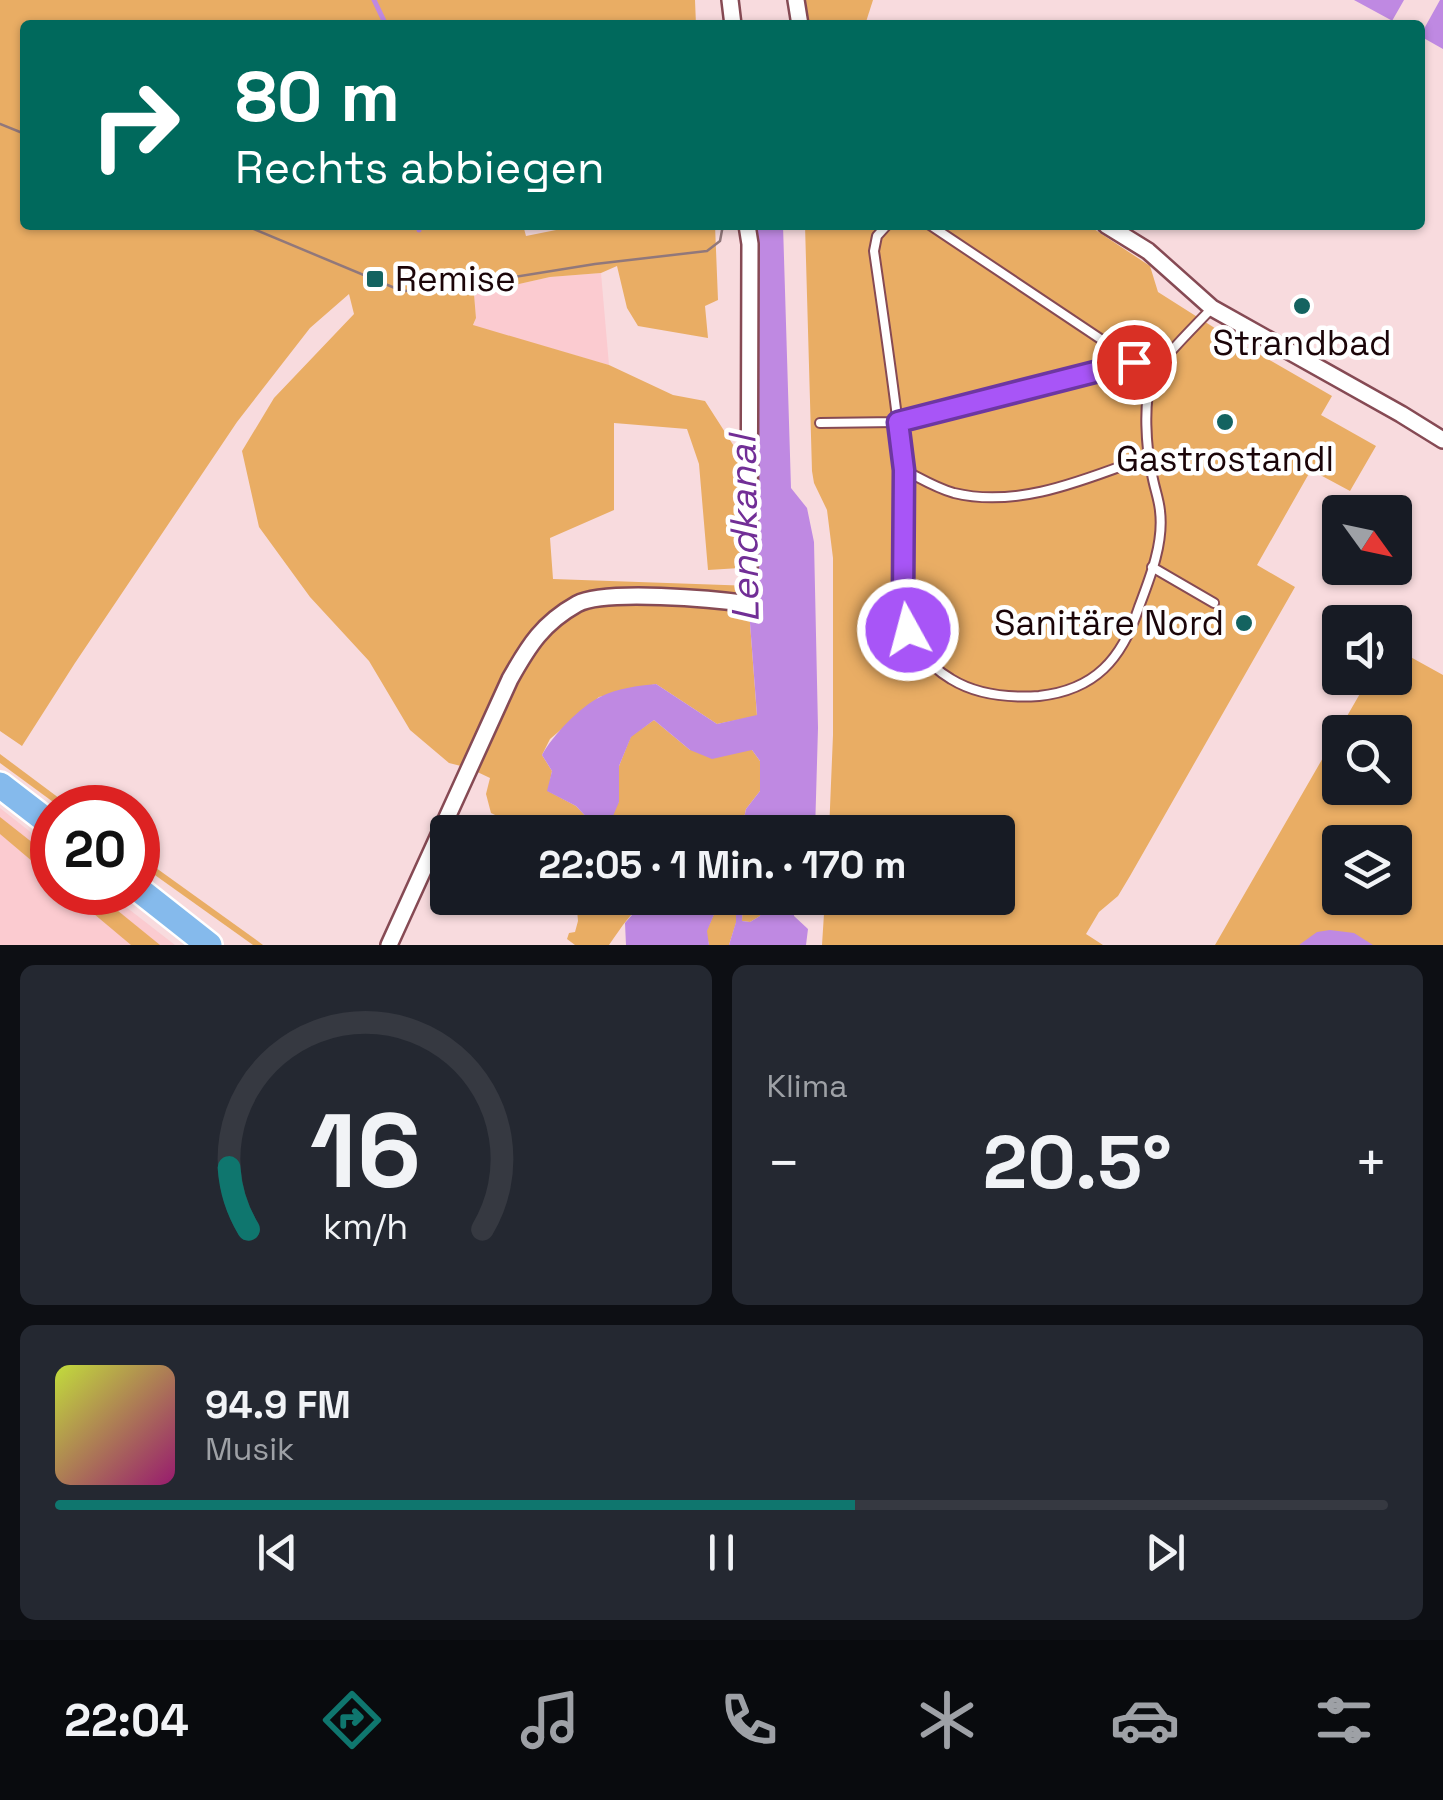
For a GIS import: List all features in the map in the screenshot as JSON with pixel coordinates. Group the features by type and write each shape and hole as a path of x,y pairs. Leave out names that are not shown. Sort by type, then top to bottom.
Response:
{"main road":[{"path":"0,785 30,808"},
{"path":"160,906 209,945"}],"street":[{"path":"454,815 510,679 531,641 555,619 581,602 596,598 636,596 749,604 749,230"},
{"path":"1114,230 1148,251 1212,308 1443,440"},
{"path":"389,945 430,867"}],"lane":[{"path":"882,230 874,251 904,470 902,569 908,630 920,652 939,673 983,692 1008,697 1060,694 1102,672 1119,650 1138,612 1160,531 1149,456 1147,409 1152,374 1212,308"},
{"path":"937,230 1152,374"},
{"path":"820,423 898,422 1134,362"},
{"path":"904,470 955,493 1003,497 1045,491 1149,456"},
{"path":"1152,567 1214,603"}],"shaded area":[{"path":"0,0 695,0 696,20 20,20 20,230 524,230 526,236 556,230 715,230 718,300 705,306 708,338 638,326 627,308 617,266 601,273 550,277 474,294 473,325 609,365 673,395 705,401 739,454 740,568 708,570 699,464 687,429 614,423 614,510 550,538 553,579 753,586 750,623 757,716 717,724 656,684 599,697 550,739 542,755 552,771 548,791 584,815 491,813 486,794 490,778 449,763 410,730 369,661 310,597 259,527 242,451 274,398 354,314 349,294 310,328 237,422 22,746 0,731"},
{"path":"806,0 873,0 867,20 807,20"},
{"path":"1354,0 1443,0 1443,49 1425,39 1425,20 1391,20"},
{"path":"756,230 783,230 791,488 807,508 814,542 815,815 745,815 760,791 760,761 752,750 712,759 690,750 654,720 631,737 619,766 619,802 613,815 584,815 576,806 547,791 552,771 542,755 553,739 592,702 620,689 656,684 717,724 757,715 750,623"},
{"path":"805,230 1096,230 1150,266 1158,292 1332,396 1321,415 1376,446 1350,491 1311,470 1257,565 1295,587 1118,896 1099,912 1086,934 1103,945 822,945 824,915 1015,915 1015,815 830,815 833,558 827,510 814,483"},
{"path":"601,273 609,365 473,326 474,294 550,277"},
{"path":"1412,658 1443,675 1443,945 1215,945 1322,759 1322,805 1412,805 1412,715 1348,715 1359,695 1412,695"},
{"path":"654,720 690,750 752,750 760,761 760,791 745,815 601,815 619,802 619,766 631,736"},
{"path":"0,754 42,785 30,785 0,763"},
{"path":"0,808 30,832 30,915 136,915 175,945 0,945"},
{"path":"0,817 30,841 30,859 0,834"},
{"path":"160,871 263,945 253,945 160,879"},
{"path":"95,915 123,915 160,945 131,945"},
{"path":"577,915 632,915 609,945 575,945 567,939 569,933 575,932"},
{"path":"632,915 714,915 707,931 709,945 626,945 625,923"},
{"path":"714,915 736,915 729,945 709,945 706,932"},
{"path":"736,915 750,922 760,915 794,915 808,929 806,945 729,945"},
{"path":"742,915 760,915 750,922 742,921"},
{"path":"1317,932 1354,933 1373,945 1299,945"}],"pier":[{"path":"747,0 782,0 783,11 747,12"},
{"path":"1404,0 1440,0 1425,27 1425,20 1393,20"}],"waterway":[{"path":"374,0 384,20"}],"tram line":[{"path":"0,124 20,132"},
{"path":"256,230 402,291 433,290 707,251 720,241 722,230"}],"place":[{"name":"Remise","path":"375,279"},
{"name":"Strandbad","path":"1302,306"},
{"name":"Gastrostandl","path":"1225,422"},
{"name":"Sanitäre Nord","path":"1244,623"}],"route":[{"path":"908,630 903,601 904,470 898,422 1134,362"}],"water label":[{"name":"Lendkanal","path":"744,529"}]}
